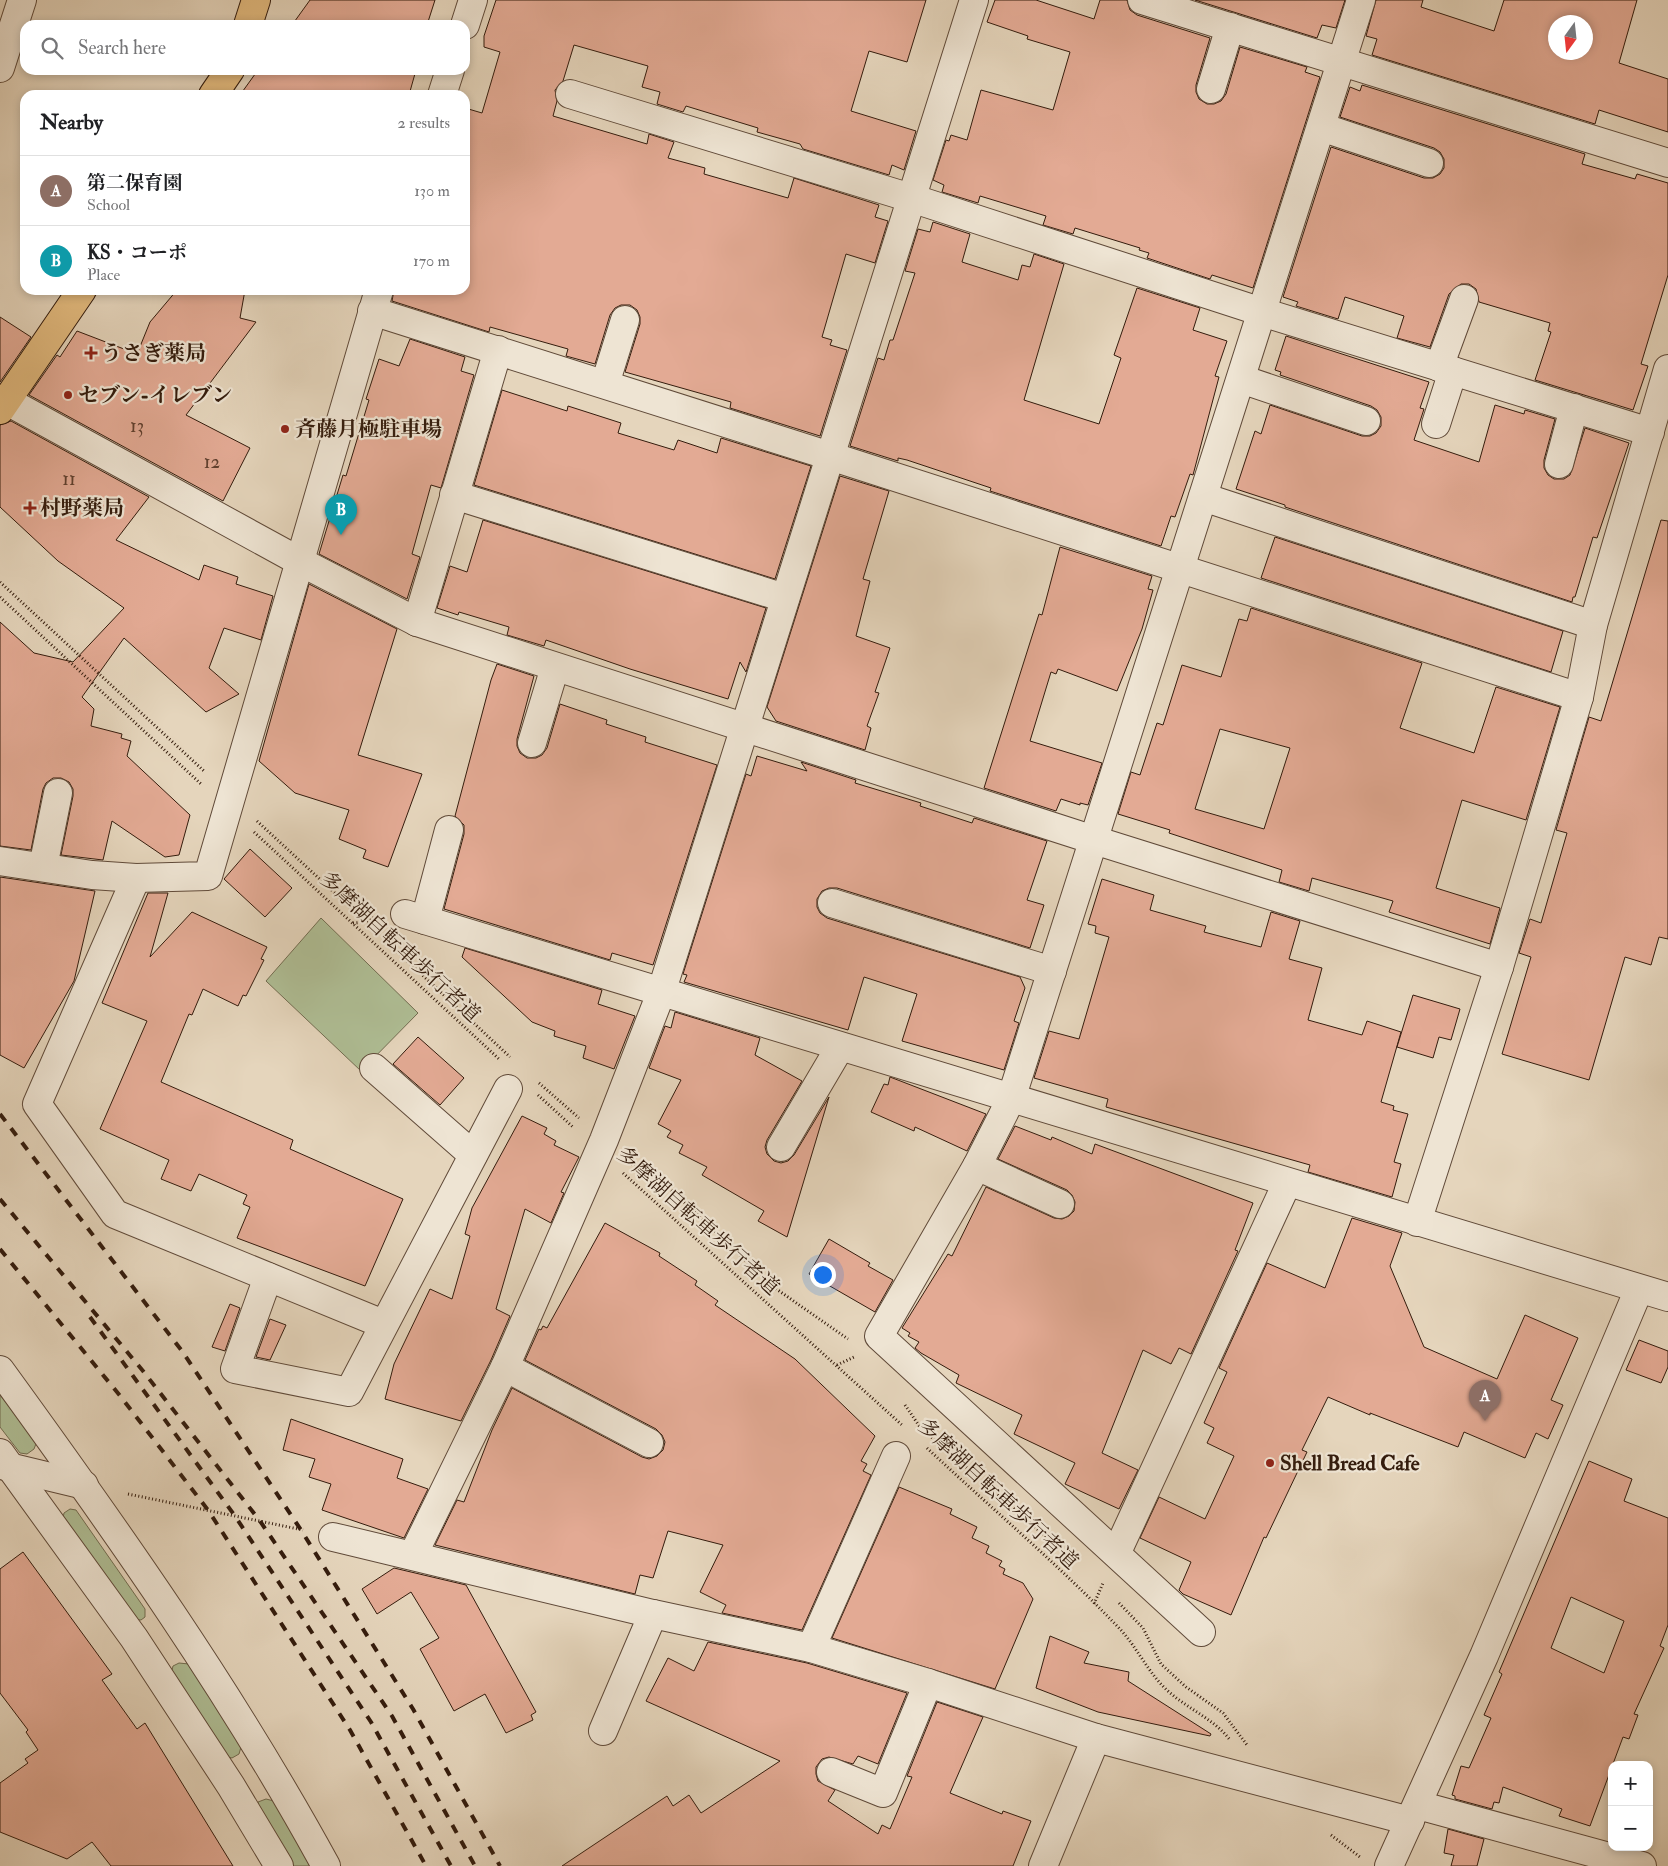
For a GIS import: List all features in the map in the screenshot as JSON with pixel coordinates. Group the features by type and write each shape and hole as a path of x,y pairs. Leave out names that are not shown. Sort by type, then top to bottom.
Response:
{"main road":[{"path":"250,20 256,0"},
{"path":"216,90 227,75"},
{"path":"3,405 79,295"}],"street":[{"path":"0,68 22,0"},
{"path":"467,20 473,0"},
{"path":"413,1554 505,1367 601,1146 660,992 974,0"},
{"path":"1144,0 1668,163"},
{"path":"1201,1632 1117,1552 879,1336 977,1166 1012,1099 1361,0"},
{"path":"1211,89 1230,27"},
{"path":"444,90 448,75"},
{"path":"570,94 912,198 1262,312 1650,432"},
{"path":"1321,127 1430,163"},
{"path":"1436,424 1446,369 1464,299"},
{"path":"0,860 92,875 136,878 208,876 376,301 498,350 1580,697"},
{"path":"605,384 625,320"},
{"path":"417,622 498,350"},
{"path":"1417,1222 1499,967 1580,697 1592,625 1668,370"},
{"path":"1240,379 1366,421"},
{"path":"3,405 417,622 1094,840 1499,967"},
{"path":"1559,464 1574,408"},
{"path":"454,495 785,598"},
{"path":"1203,497 1592,625"},
{"path":"532,743 555,666"},
{"path":"43,867 58,793"},
{"path":"449,830 415,917 1668,1297"},
{"path":"136,878 37,1104 115,1214 384,1324"},
{"path":"832,903 1052,971"},
{"path":"781,1147 840,1047"},
{"path":"374,1068 473,1155"},
{"path":"268,1277 235,1369 349,1392 508,1089"},
{"path":"977,1166 1060,1204"},
{"path":"1117,1552 1287,1183"},
{"path":"1377,1863 1414,1813 1484,1656 1639,1289"},
{"path":"505,1367 649,1443"},
{"path":"0,1370 84,1485 178,1621 288,1796 326,1866"},
{"path":"810,1648 896,1456"},
{"path":"4,1461 84,1485"},
{"path":"4,1461 134,1638 231,1786 279,1866"},
{"path":"333,1537 413,1554 653,1614 810,1648 928,1682 1096,1738 1279,1787 1414,1813 1642,1866"},
{"path":"603,1731 653,1614"},
{"path":"832,1772 883,1793 928,1682"},
{"path":"1043,1866 1096,1738"}],"path":[{"path":"0,582 229,803 511,1058"},
{"name":"多摩湖自転車歩行者道","path":"0,597 229,803 501,1061"},
{"path":"533,1077 601,1146 622,1161 650,1170 774,1288 850,1340"},
{"name":"多摩湖自転車歩行者道","path":"536,1094 601,1146 908,1430"},
{"path":"904,1404 920,1426 1058,1547"},
{"name":"多摩湖自転車歩行者道","path":"922,1444 1101,1610 1133,1645 1159,1683 1175,1698 1221,1727 1232,1743"},
{"path":"84,1485 333,1537"},
{"path":"1094,1579 1109,1592"},
{"path":"1116,1599 1143,1628 1161,1664 1186,1687 1223,1713 1279,1787"},
{"path":"1325,1830 1377,1863"}],"green space":[{"path":"321,918 418,1013 361,1071 266,981"},
{"path":"0,1395 37,1441 34,1449 27,1454 20,1453 0,1427"},
{"path":"70,1509 76,1510 145,1609 145,1617 141,1620 133,1619 63,1518 64,1513"},
{"path":"179,1663 189,1664 241,1747 239,1754 232,1758 224,1756 171,1674 173,1666"},
{"path":"266,1799 274,1801 312,1866 292,1866 258,1808 258,1802"}],"building":[{"path":"310,0 435,0 429,20 296,20"},
{"path":"496,0 926,0 907,62 869,51 851,111 916,131 904,170 892,165 889,175 803,149 800,144 757,132 758,128 686,106 683,112 657,104 660,92 642,87 648,66 574,45 563,81 555,90 557,101 553,116 647,144 649,134 674,142 668,158 705,168 704,174 788,198 794,178 879,205 875,217 888,221 875,263 846,254 822,337 832,340 830,345 847,350 820,436 730,408 731,402 625,372 640,324 637,310 630,305 621,305 615,308 610,315 595,364 566,356 568,349 490,327 489,332 392,301 393,295 470,295 470,109 482,113 500,52 484,47 484,36"},
{"path":"995,0 1036,0 1094,19 1100,0 1127,0 1130,10 1137,15 1210,38 1196,85 1199,99 1207,104 1221,101 1226,94 1240,47 1307,67 1305,72 1320,77 1253,288 1212,275 1210,279 1147,258 1149,253 1139,250 1140,248 1075,228 1073,234 1043,225 1046,216 980,196 978,203 942,192 944,185 933,180 946,140 949,141 951,135 967,140 981,90 1053,110 1070,52 1027,39 1028,36 987,22"},
{"path":"1195,0 1345,0 1336,28 1322,25 1317,38"},
{"path":"1376,0 1423,0 1421,7 1494,31 1504,0 1637,0 1619,63 1668,79 1668,132 1599,110 1595,124 1372,55 1377,39 1366,36"},
{"path":"254,75 415,75 410,90 244,90"},
{"path":"1362,85 1585,154 1582,164 1635,179 1637,174 1668,183 1668,275 1641,364 1648,366 1633,410 1535,380 1551,332 1548,331 1550,323 1479,302 1476,289 1469,284 1461,284 1449,294 1430,347 1397,338 1404,316 1345,297 1338,319 1296,306 1298,302 1283,297 1331,147 1424,178 1433,178 1440,174 1444,168 1444,159 1440,152 1434,148 1340,117 1350,87 1360,91"},
{"path":"933,222 970,234 962,262 1018,280 1022,265 1030,267 1034,254 1064,264 1024,400 1099,424 1121,358 1114,355 1137,288 1200,308 1193,330 1227,341 1215,376 1219,377 1193,475 1190,474 1175,517 1171,516 1161,546 990,491 991,488 907,460 898,458 898,461 850,446 878,358 884,360 890,340 893,340 915,273 905,271 918,229 930,232"},
{"path":"173,295 244,295 240,318 256,322 186,415 250,448 223,501 29,395 57,355 60,357 77,331 137,354 150,322"},
{"path":"0,317 31,337 0,382"},
{"path":"1286,336 1429,382 1420,408 1424,409 1414,440 1479,462 1495,405 1524,414 1525,410 1555,419 1544,460 1544,468 1548,475 1554,479 1564,479 1570,475 1585,428 1629,443 1597,538 1593,537 1572,602 1236,489 1255,431 1261,434 1270,405 1362,436 1370,436 1376,433 1381,426 1381,417 1377,410 1371,406 1280,375 1281,372 1275,370"},
{"path":"410,339 465,357 461,371 474,375 441,488 431,485 412,554 420,557 407,599 319,554 343,475 346,476 369,400 366,399 379,359 399,366"},
{"path":"502,390 567,411 568,406 621,423 618,433 674,450 678,440 717,453 721,438 811,466 775,579 474,485"},
{"path":"11,421 149,497 116,540 199,580 204,565 238,577 236,584 273,596 261,640 224,628 209,668 239,694 206,712 124,638 82,697 94,709 91,726 122,734 121,738 131,741 127,756 190,815 179,855 165,857 112,821 103,860 61,855 73,789 69,782 61,778 53,778 46,783 43,789 31,850 0,846 0,622 34,653 73,662 124,608 58,561 0,507 0,425"},
{"path":"840,476 889,491 863,579 870,581 856,636 890,648 875,692 879,693 867,726 871,728 865,750 776,721 767,707"},
{"path":"483,520 766,608 746,672 740,662 728,699 630,669 546,640 544,646 507,635 509,627 459,612 458,615 437,608 450,566 467,572"},
{"path":"1661,520 1668,521 1668,939 1659,937 1651,965 1625,957 1589,1080 1502,1054 1531,957 1519,953 1530,919 1541,923 1567,833 1556,830 1589,717 1601,721"},
{"path":"1275,537 1563,631 1551,672 1261,578"},
{"path":"1060,547 1152,576 1148,589 1153,590 1142,629 1117,691 1058,669 1056,674 1051,672 1030,741 1102,763 1088,805 1080,803 1080,805 1061,799 1056,811 984,788 1039,614 1042,615"},
{"path":"309,584 397,629 358,755 422,774 388,867 363,858 366,850 339,839 349,810 295,793 259,761"},
{"path":"1251,608 1422,663 1400,728 1474,753 1496,687 1560,707 1526,820 1462,800 1436,888 1500,908 1490,944 1389,912 1393,901 1312,878 1309,891 1279,882 1282,870 1169,833 1170,830 1118,814 1131,772 1140,775 1157,723 1163,725 1182,665 1221,677 1239,619 1247,621","holes":["1220,729 1290,748 1264,829 1195,809"]},
{"path":"497,664 534,676 517,739 520,753 527,758 536,758 542,755 547,748 560,704 607,720 606,724 646,737 645,742 717,765 653,965 612,953 610,960 444,909 464,834 464,825 455,816 491,680"},
{"path":"757,756 807,771 801,762 856,780 855,783 921,803 920,806 972,823 974,818 1047,841 1027,900 1044,905 1030,948 837,888 829,888 822,891 817,899 817,907 820,913 827,918 1020,977 1025,988 1014,1021 1019,1023 1004,1070 902,1041 917,994 864,977 848,1030 684,982 687,975 683,974 746,774 751,776"},
{"path":"250,849 292,888 265,917 224,879"},
{"path":"0,877 95,891 74,981 24,1068 0,1055"},
{"path":"1102,879 1154,895 1150,910 1206,926 1204,932 1261,947 1271,912 1300,921 1289,959 1322,968 1308,1020 1362,1035 1367,1021 1401,1032 1381,1102 1394,1106 1393,1110 1408,1114 1394,1162 1401,1164 1392,1197 1308,1172 1310,1165 1106,1107 1108,1099 1034,1078 1049,1031 1079,1039 1109,937 1095,933 1096,926 1088,924"},
{"path":"148,893 168,893 150,957 192,912 267,947 261,959 264,960 246,996 243,995 238,1006 203,989 192,1015 189,1014 161,1082 293,1140 290,1149 403,1199 365,1286 237,1238 250,1207 243,1204 247,1195 199,1174 191,1191 161,1179 169,1160 100,1129 147,1021 102,1003"},
{"path":"465,948 602,990 598,1004 635,1016 614,1069 583,1058 586,1046 554,1036 555,1031 532,1022 462,957"},
{"path":"1413,995 1460,1009 1451,1040 1439,1037 1433,1058 1397,1047"},
{"path":"675,1012 760,1038 755,1055 802,1081 767,1140 765,1147 767,1154 774,1161 781,1163 788,1161 794,1155 829,1097 787,1237 758,1221 764,1211 702,1175 707,1167 679,1153 683,1145 667,1137 671,1131 658,1124 681,1080 649,1068 665,1026 671,1028"},
{"path":"418,1037 464,1078 440,1105 393,1064"},
{"path":"890,1077 986,1114 967,1151 915,1127 914,1131 871,1112 884,1084 888,1085"},
{"path":"522,1116 547,1128 544,1134 556,1141 554,1145 579,1157 561,1192 564,1193 551,1223 525,1209 496,1309 510,1316 491,1360 461,1421 385,1399 394,1364 430,1289 452,1299 470,1236 465,1234 472,1208"},
{"path":"1015,1126 1051,1140 1052,1137 1092,1154 1095,1144 1253,1203 1235,1250 1238,1251 1191,1354 1179,1348 1171,1364 1143,1350 1102,1453 1138,1470 1119,1509 1065,1484 1075,1463 1014,1434 1022,1415 956,1383 959,1375 921,1353 915,1348 919,1342 908,1336 910,1333 902,1328 948,1254 952,1256 986,1187 1054,1218 1062,1219 1074,1211 1075,1202 1067,1190 998,1159"},
{"path":"1352,1218 1402,1233 1390,1266 1424,1347 1497,1379 1525,1315 1578,1338 1551,1400 1563,1405 1548,1439 1536,1433 1525,1458 1464,1432 1458,1447 1370,1413 1370,1415 1328,1397 1302,1450 1307,1452 1266,1538 1264,1537 1231,1615 1183,1594 1179,1590 1191,1562 1140,1538 1159,1497 1205,1519 1234,1456 1207,1443 1214,1428 1204,1423 1227,1372 1219,1368 1267,1263 1325,1288"},
{"path":"605,1223 660,1253 659,1256 697,1281 695,1285 718,1301 715,1305 795,1359 875,1436 861,1461 867,1464 863,1471 871,1475 802,1630 722,1613 726,1605 700,1592 723,1545 668,1531 653,1578 640,1575 635,1594 435,1545 457,1500 464,1502 492,1430 512,1388 642,1457 649,1459 657,1456 663,1450 665,1442 662,1435 656,1429 525,1360 539,1329 541,1330 543,1326 547,1328"},
{"path":"829,1239 870,1263 868,1266 893,1280 875,1312 809,1274"},
{"path":"230,1304 240,1308 225,1351 212,1347"},
{"path":"270,1319 286,1325 270,1360 256,1357"},
{"path":"1639,1340 1668,1351 1668,1367 1661,1383 1626,1370"},
{"path":"291,1419 403,1459 397,1478 428,1489 404,1538 322,1510 331,1484 309,1477 315,1459 283,1450"},
{"path":"1589,1461 1632,1479 1624,1501 1668,1518 1668,1625 1660,1646 1664,1648 1634,1714 1638,1715 1629,1739 1623,1737 1614,1761 1608,1761 1608,1777 1590,1826 1559,1816 1562,1809 1503,1787 1499,1803 1494,1802 1492,1809 1455,1799 1455,1796 1452,1795 1461,1766 1469,1768 1491,1718 1484,1715 1502,1674 1499,1672","holes":["1571,1597 1624,1621 1604,1673 1551,1648"]},
{"path":"899,1487 952,1509 950,1514 977,1527 972,1538 989,1546 986,1553 1002,1561 999,1566 1005,1569 1003,1574 1023,1583 1033,1599 995,1689 832,1638"},
{"path":"23,1552 112,1674 102,1680 137,1729 145,1723 233,1866 111,1866 92,1842 67,1859 0,1832 0,1783 28,1763 25,1759 38,1750 26,1732 28,1730 0,1693 0,1569"},
{"path":"394,1568 466,1585 536,1712 531,1715 533,1720 506,1733 485,1694 454,1711 420,1649 439,1638 411,1592 377,1614 362,1589"},
{"path":"1050,1636 1089,1652 1084,1663 1129,1672 1128,1681 1211,1734 1210,1736 1098,1712 1036,1688"},
{"path":"708,1642 807,1663 907,1693 878,1764 858,1756 853,1764 829,1757 822,1759 816,1767 818,1781 835,1790 828,1801 878,1834 882,1825 890,1829 912,1777 907,1776 937,1702 983,1717 950,1793 1002,1814 1003,1811 1031,1821 1013,1866 562,1866 667,1796 673,1806 689,1795 701,1813 780,1761 646,1701 668,1658 694,1671"},
{"path":"1448,1829 1484,1839 1477,1866 1451,1866 1454,1855 1444,1853"}],"railway":[{"path":"0,1114 182,1351 301,1530 413,1709 500,1866"},
{"path":"0,1199 143,1371 260,1521 392,1716 475,1866"},
{"path":"0,1249 121,1397 208,1510 350,1730 426,1866"},
{"path":"90,1317 235,1516 371,1722 451,1866"}],"place":[{"name":"うさぎ薬局","path":"91,353"},
{"name":"セブン-イレブン","path":"68,395"},
{"name":"斉藤月極駐車場","path":"285,429"},
{"name":"村野薬局","path":"30,508"},
{"name":"KS・コーポ","path":"341,535"},
{"name":"第二保育園","path":"1485,1421"},
{"name":"Shell Bread Cafe","path":"1270,1463"}]}
